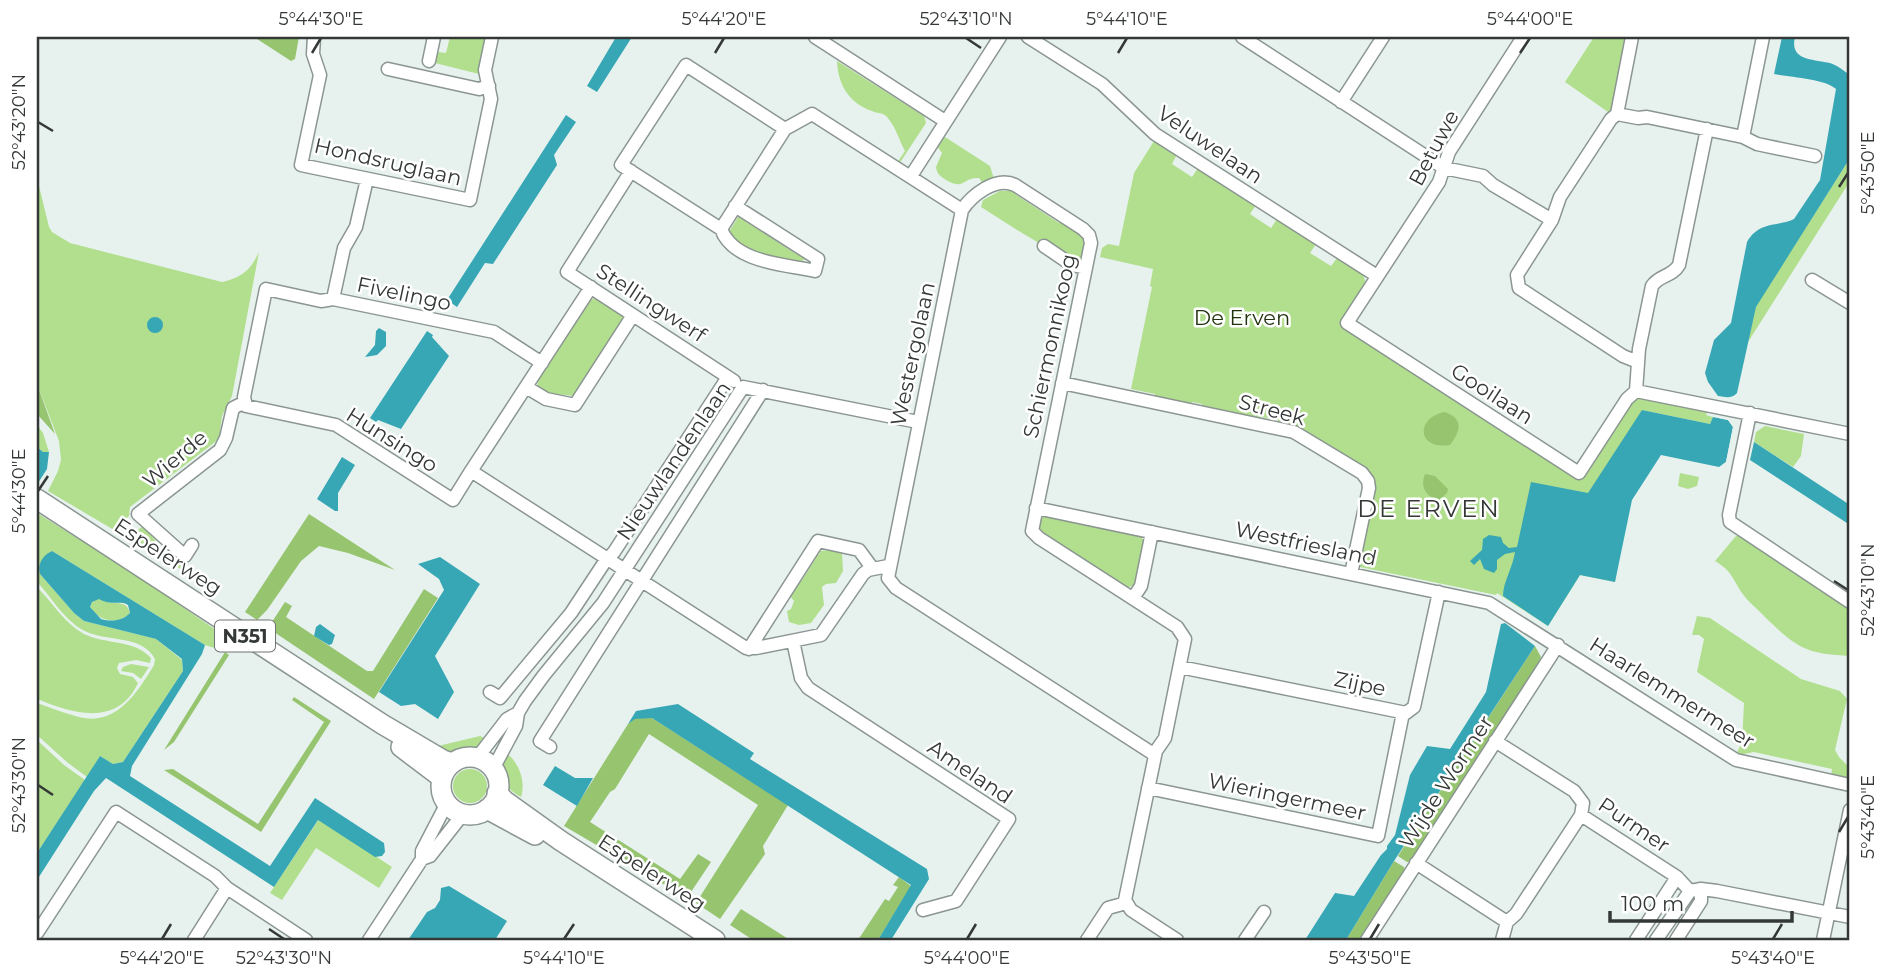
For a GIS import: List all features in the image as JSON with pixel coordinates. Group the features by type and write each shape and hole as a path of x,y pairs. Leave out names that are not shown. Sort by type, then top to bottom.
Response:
{"main road":[{"name":"Espelerweg","path":"38,503 386,735 447,771"},
{"path":"464,758 485,764 498,782 492,801 475,814 455,808 441,790 447,771 464,758"},
{"name":"Espelerweg","path":"492,801 703,940"},
{"name":"Espelerweg","path":"492,801 505,801 561,841 715,940"}],"street":[{"name":"Hondsruglaan","path":"314,37 313,54 320,75 301,165 470,201 491,99 489,86"},
{"path":"429,61 434,37"},
{"path":"388,69 477,88 489,86 485,66 492,37"},
{"path":"815,37 945,121"},
{"path":"911,176 1000,37"},
{"name":"Veluwelaan","path":"1028,37 1102,84 1151,132 1377,276"},
{"path":"1242,37 1444,168 1483,176 1493,185 1552,220"},
{"path":"1341,102 1383,37"},
{"name":"Betuwe","path":"1377,276 1439,183 1449,152 1524,37"},
{"path":"1632,37 1617,114 1611,119 1560,197 1552,220 1517,275 1519,288 1623,356 1638,362"},
{"path":"1743,137 1763,37"},
{"name":"Stellingwerf","path":"743,387 567,272 631,171 621,164 686,65 785,129"},
{"path":"721,229 785,129 812,114 962,210"},
{"path":"1617,114 1707,129 1743,137 1757,144 1815,156"},
{"path":"1707,129 1679,265 1673,273 1653,284 1639,349 1636,391 1850,434"},
{"path":"631,171 721,229 725,241 750,257 815,271 818,259 735,206"},
{"name":"Fivelingo","path":"367,178 355,229 344,248 334,299 494,332 542,363"},
{"name":"Schiermonnikoog","path":"962,210 976,194 1002,182 1012,183 1087,233 1091,246 1033,533 1133,598"},
{"name":"Westergolaan","path":"888,566 962,210"},
{"path":"1044,246 1072,265 1086,268"},
{"name":"Gooilaan","path":"1377,276 1347,323 1579,473 1627,399 1636,391"},
{"path":"1812,280 1850,303"},
{"path":"591,287 471,471 608,559"},
{"path":"245,402 266,289 321,301 334,299"},
{"path":"526,387 545,398 575,405 633,315"},
{"name":"Nieuwlandenlaan","path":"490,692 500,698 571,613 728,377"},
{"name":"Streek","path":"1062,383 1294,432 1362,473 1369,488 1351,574"},
{"name":"Nieuwlandenlaan","path":"485,764 497,758 516,726 518,713 544,675 588,623 743,387 918,422"},
{"name":"Nieuwlandenlaan","path":"550,747 540,741 763,390"},
{"name":"Hunsingo","path":"245,402 246,406 336,425 453,500 471,471"},
{"name":"Wierde","path":"192,545 185,556 138,514 220,450 226,439 233,408 245,402"},
{"path":"1750,413 1729,515 1731,524 1850,602"},
{"name":"Westfriesland","path":"1036,508 1491,603 1558,645"},
{"path":"1152,532 1140,586 1133,598 1182,631 1185,639 1164,741 1155,755 1126,903 1131,910 1177,940"},
{"path":"749,649 818,541 861,551 873,569"},
{"name":"Nieuwlandenlaan","path":"608,559 642,581"},
{"path":"642,581 749,649 816,637 824,633 859,579 866,572 888,566 888,578 896,588 1155,755"},
{"name":"Zijpe","path":"1180,667 1404,713 1410,712 1415,707 1439,592"},
{"name":"Ameland","path":"793,641 803,683 810,690 1009,819 956,901 923,910"},
{"name":"Wijde Wormer","path":"1367,940 1558,645"},
{"name":"Haarlemmermeer","path":"1558,645 1736,760 1850,785"},
{"name":"Wieringermeer","path":"1148,788 1378,836 1404,713"},
{"name":"Purmer","path":"1495,741 1576,793 1583,803 1581,815 1695,890"},
{"path":"369,940 422,859 422,850 455,808"},
{"path":"1823,940 1850,810"},
{"path":"37,933 116,812 215,876 250,904 306,940"},
{"path":"1502,940 1507,922 1516,914 1581,815"},
{"path":"1416,863 1507,922"},
{"path":"1636,940 1677,877"},
{"path":"194,940 228,888"},
{"path":"1676,940 1701,901 1695,890"},
{"path":"1656,940 1684,896 1695,890 1850,917"},
{"path":"1087,940 1108,908 1126,903"},
{"path":"1245,940 1264,912"}],"green space":[{"path":"254,37 299,37 295,59 291,61"},
{"path":"450,37 487,37 483,59 480,59 479,74 435,63 438,52 446,53"},
{"path":"1594,37 1627,37 1611,114 1565,82"},
{"path":"837,61 924,116 926,123 899,164 897,163 905,151 893,125 885,115 864,108 851,98 842,85"},
{"path":"945,137 990,166 994,179 984,185 979,178 957,184 940,176 936,167 942,153 936,145"},
{"name":"De Erven","path":"1154,141 1177,154 1172,164 1192,177 1198,168 1256,205 1250,214 1271,228 1277,219 1316,244 1310,253 1331,266 1337,258 1363,274 1366,284 1340,325 1581,479 1631,403 1638,397 1708,410 1706,415 1713,417 1710,424 1642,410 1615,582 1580,575 1548,626 1497,593 1496,595 1360,567 1366,470 1304,430 1278,423 1278,420 1202,407 1202,404 1192,402 1191,405 1131,389 1152,287 1153,269 1100,257 1102,248 1108,244 1119,246 1134,173"},
{"path":"1850,158 1850,181 1748,342 1755,307"},
{"path":"37,178 49,227 52,232 70,243 222,282 245,272 259,252 232,396 222,416 219,439 130,507 129,516 114,530 48,491 61,460 59,441 37,384"},
{"path":"1012,188 1015,194 1059,223 1064,222 1083,237 1082,261 1047,247 981,207 983,200 1000,191 1011,191"},
{"path":"740,214 745,221 796,254 802,254 805,260 796,262 751,253 727,235"},
{"path":"595,298 623,315 624,322 574,396 548,393 537,387 539,378 587,302"},
{"path":"37,384 55,434 37,414"},
{"path":"1444,412 1458,421 1457,435 1450,445 1431,443 1424,433 1425,426 1428,420"},
{"path":"37,425 43,433 49,452 43,452 37,447"},
{"path":"1765,426 1804,434 1801,456 1793,467 1754,442 1756,432"},
{"path":"1680,473 1699,477 1697,486 1688,489 1678,486"},
{"path":"1425,474 1435,476 1448,489 1438,501 1425,490"},
{"path":"37,513 133,573 229,639 221,650 205,645 52,551 40,574 74,613 84,621 156,639 182,660 183,671 123,762 113,764 100,756 87,777 37,735 37,703 84,718 107,716 126,703 142,685 155,659 142,646 79,628 37,582"},
{"path":"309,514 395,570 319,546 301,561 257,620 245,612"},
{"path":"1044,516 1141,536 1145,543 1136,584 1127,588 1042,534 1038,529"},
{"path":"143,526 168,555 202,583 130,536"},
{"path":"1736,536 1740,536 1850,607 1850,656 1822,653 1803,647 1785,636 1747,599 1728,572 1715,561"},
{"path":"818,549 842,552 843,571 836,583 822,587 824,605 811,623 799,625 789,622 787,611 791,609 794,601 790,596 796,582 802,580 816,554 820,553"},
{"path":"37,587 65,619 84,634 137,648 151,658 150,663 136,660 119,663 117,668 120,674 133,677 138,683 129,697 118,706 106,712 79,712 37,699"},
{"path":"424,589 438,598 374,699 268,628 285,602 292,606 286,617 367,671 373,671"},
{"path":"99,598 126,605 130,613 120,619 103,619 90,607 92,602"},
{"path":"1697,616 1710,618 1801,679 1840,691 1847,699 1835,750 1849,767 1850,764 1850,776 1831,776 1832,769 1754,752 1744,754 1744,758 1736,754 1742,743 1744,703 1697,672 1704,639 1699,635 1692,635"},
{"path":"1535,646 1541,657 1538,664 1412,861 1407,862 1398,856"},
{"path":"225,652 229,655 174,742 164,750"},
{"path":"131,664 149,667 141,679 133,673 121,671 123,667"},
{"path":"294,697 331,721 261,832 164,770 173,769 258,824 324,722 292,700"},
{"path":"652,718 788,805 763,846 765,854 720,919 696,903 758,805 649,734 615,789 610,792 590,822 680,879 698,854 711,862 687,898 564,826 628,724 634,719"},
{"path":"480,736 487,739 464,754 438,746"},
{"path":"37,740 85,780 37,853"},
{"path":"506,753 515,762 520,773 523,785 521,797 509,789 503,779"},
{"path":"470,769 482,774 487,786 482,798 470,803 458,798 453,786 458,774"},
{"path":"319,819 392,867 379,888 316,848 282,900 270,893"},
{"path":"1394,861 1404,867 1405,873 1361,940 1346,940"},
{"path":"899,877 911,886 878,940 858,940 885,899 889,901 898,887 893,885"},
{"path":"741,909 790,940 753,940 730,925"}],"water":[{"path":"616,37 632,37 597,92 587,86"},
{"path":"1782,37 1795,37 1794,45 1799,55 1833,64 1850,75 1850,158 1756,307 1737,393 1731,397 1718,396 1705,373 1714,340 1731,323 1747,242 1763,228 1794,219 1820,180 1836,89 1816,81 1774,74"},
{"path":"566,115 576,122 554,155 557,165 493,264 485,263 457,307 447,300"},
{"path":"152,317 158,317 163,325 161,331 152,333 147,328 147,322"},
{"path":"379,328 386,332 386,346 377,355 365,357 375,345 376,331"},
{"path":"427,331 449,356 401,429 378,420 376,422 370,418"},
{"path":"1642,410 1710,424 1713,417 1728,420 1733,427 1726,462 1719,467 1661,455 1632,500 1615,582 1580,575 1548,626 1503,596 1515,552 1505,554 1497,560 1494,573 1484,569 1480,559 1474,565 1470,561 1482,550 1483,539 1489,535 1501,537 1509,548 1517,547 1531,482 1588,493"},
{"path":"1754,442 1850,505 1850,525 1750,460"},
{"path":"37,447 43,452 49,452 47,469 38,483"},
{"path":"342,457 355,465 338,493 338,511 335,511 317,499"},
{"path":"52,551 205,645 132,766 130,776 270,866 315,798 384,843 385,852 382,856 375,857 318,820 274,887 106,778 94,791 37,880 37,853 100,756 113,764 123,762 183,671 182,659 156,639 84,621 74,613 40,574 40,563","holes":["99,599 128,605 130,613 117,620 101,619 90,607 92,602"]},
{"path":"440,557 480,584 435,656 454,692 438,719 415,704 401,706 379,692 444,590 439,579 418,564"},
{"path":"1505,623 1535,646 1394,861 1346,940 1305,940 1335,893 1354,896 1387,849 1395,835 1410,775 1427,746 1450,749 1486,692 1501,624"},
{"path":"320,624 335,635 332,644 329,645 314,636 316,627"},
{"path":"678,704 754,753 750,759 927,869 929,879 891,940 878,940 911,885 652,718 635,719 628,724 636,711"},
{"path":"555,766 575,778 593,778 577,806 543,785"},
{"path":"449,886 507,921 495,940 408,940 427,912 435,908 440,900 441,888"}],"pier":[{"path":"1713,413 1729,417 1736,428 1729,463 1722,465 1726,462 1733,427 1728,420 1710,416"}],"district":[{"name":"DE ERVEN","path":"1429,509"}]}
